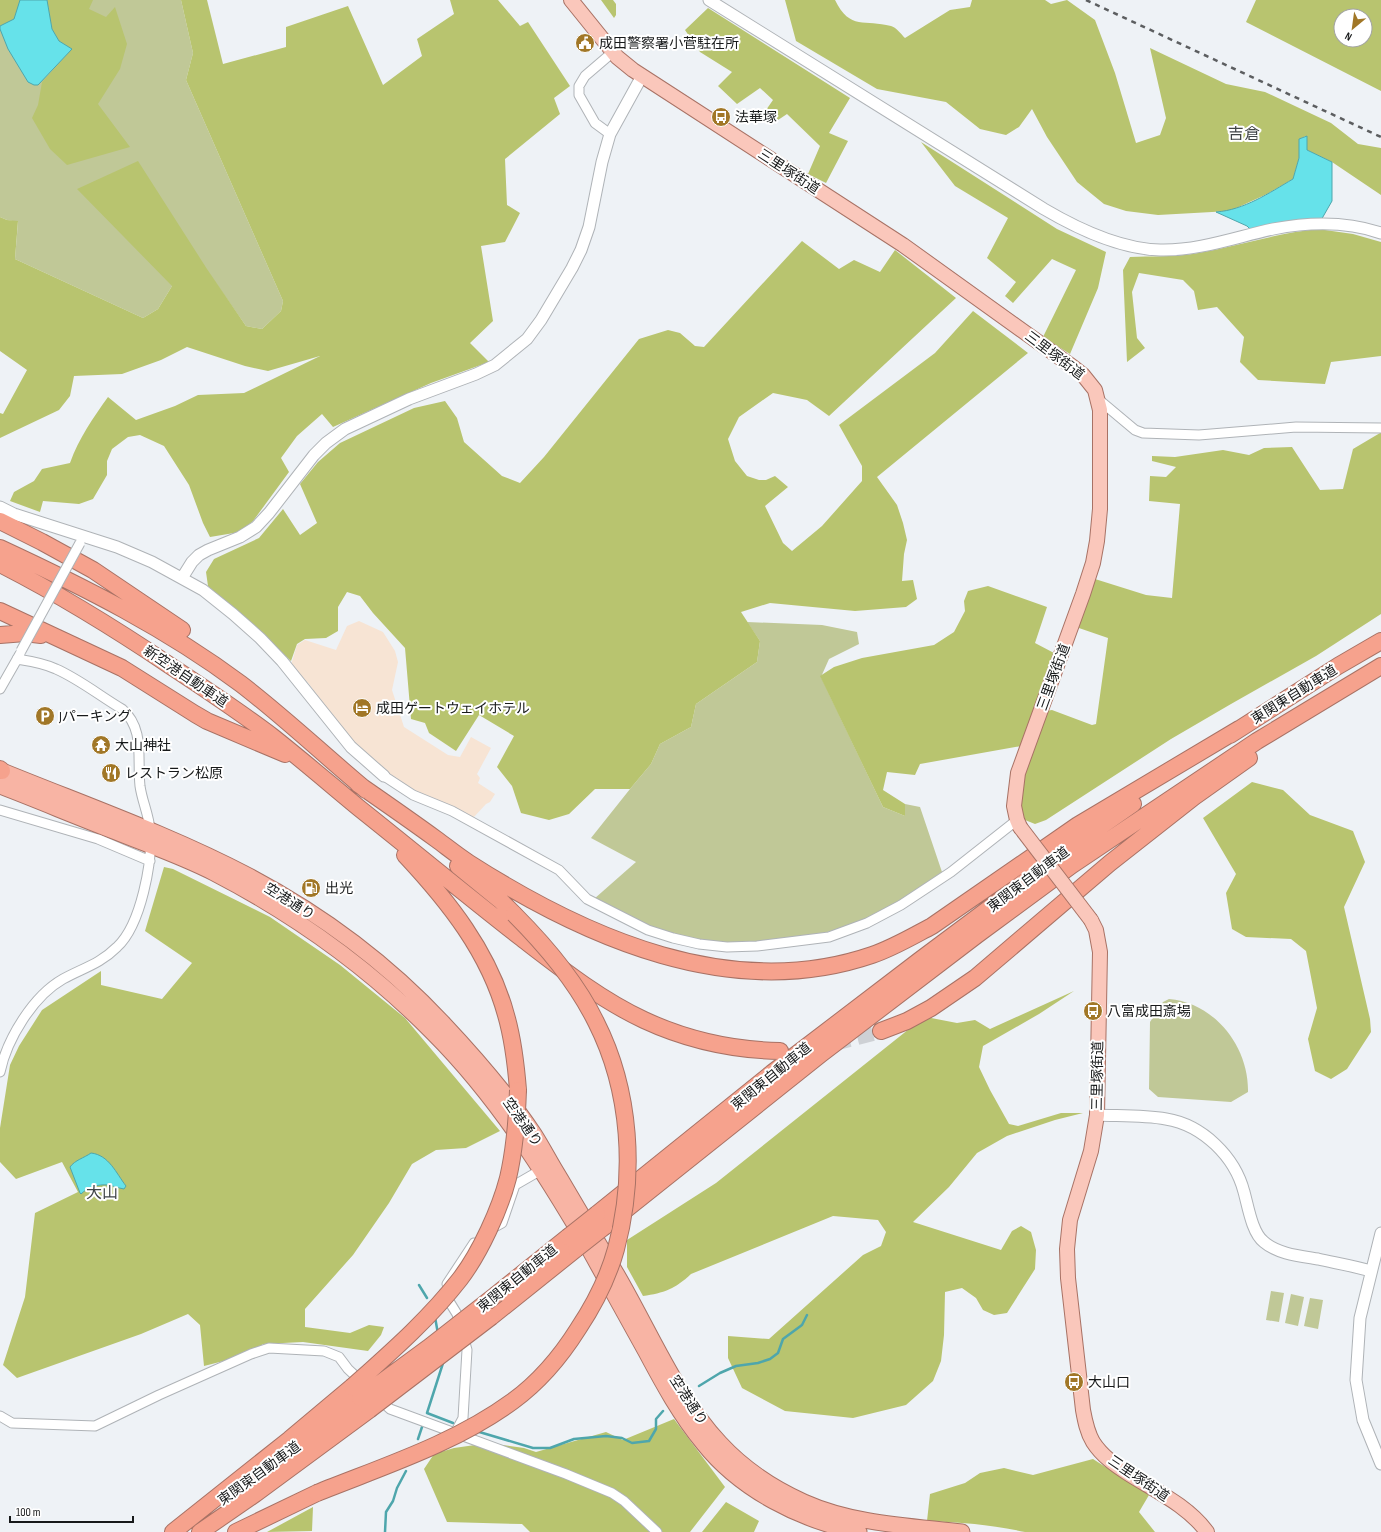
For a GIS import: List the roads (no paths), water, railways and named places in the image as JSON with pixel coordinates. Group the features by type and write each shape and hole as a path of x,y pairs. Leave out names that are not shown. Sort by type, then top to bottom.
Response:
{"highway":[{"path":"0,521 93,570 228,661 265,692 315,746"},
{"name":"新空港自動車道","path":"0,548 70,580 158,628 241,684 358,784"},
{"name":"新空港自動車道","path":"0,564 67,600 154,655 244,716 322,776 359,808"},
{"path":"0,611 135,675 195,714 219,726 285,754 322,776"},
{"path":"0,635 25,633 43,636 66,643"},
{"name":"東関東自動車道","path":"601,1220 772,1073 1067,850 1239,729 1338,666 1381,641"},
{"path":"881,1031 907,1022 956,992 996,961 1110,863 1194,797 1381,667"},
{"name":"東関東自動車道","path":"200,1532 255,1494 359,1393 490,1317 572,1243 601,1220 977,935 1072,865 1257,741 1381,667"},
{"path":"358,784 468,862 494,878 556,913 620,942 706,966 775,972 824,967 872,955 910,938 932,926 1078,825 1239,729"},
{"name":"空港通り","path":"1,770 150,830 249,876 278,892 322,921 378,962 444,1023 502,1092 534,1134 627,1291 684,1394 717,1440 729,1453 763,1480 802,1502 819,1508 876,1522 962,1532"},
{"path":"236,1532 317,1493 431,1448 488,1418 514,1400 540,1376 568,1346 590,1311 610,1268 621,1229 628,1182 625,1119 616,1073 606,1044 585,1000 550,951 501,901 358,784"},
{"name":"空港通り","path":"0,786 150,853 213,872 313,932 369,974 418,1018 459,1060 502,1114 541,1170 591,1253 666,1390 703,1444 739,1478 778,1503 817,1520 859,1532"},
{"path":"359,808 487,912 581,982 615,1005 650,1023 703,1042 741,1048 780,1050"},
{"path":"359,808 452,908 478,949 492,976 506,1015 515,1060 518,1090 515,1142 508,1178 496,1213 480,1246 461,1278 359,1393"},
{"name":"東関東自動車道","path":"175,1532 250,1480 359,1393 428,1348 497,1294 572,1243"}],"main road":[{"name":"三里塚街道","path":"571,0 613,52 627,66 903,244 1083,375 1095,390 1098,399 1101,425 1100,509 1093,563 1018,773 1014,806 1018,823 1091,920 1096,930 1100,952 1096,1115 1091,1151 1070,1220 1067,1249 1068,1278 1081,1394 1087,1430 1092,1441 1110,1461 1181,1506 1202,1524 1207,1532"}],"street":[{"path":"709,0 1044,209 1079,229 1093,234 1129,245 1160,250 1191,248 1227,242 1273,230 1329,223 1361,227 1381,232"},
{"path":"610,134 595,123 579,95 579,86 584,76 613,52"},
{"path":"182,578 192,562 199,555 240,537 256,527 269,513 314,455 326,443 345,429 409,399 476,374 495,365 526,340 541,320 569,274 581,250 589,227 602,162 610,134 642,76"},
{"path":"1098,399 1135,430 1143,433 1199,435 1296,427 1381,428"},
{"path":"0,508 82,539 117,547 152,562 203,590 260,638 282,661 351,747 384,776 413,795 452,811 559,870 587,899 648,930 699,944 727,947 757,946 829,937 867,923 901,905 951,872 1018,823"},
{"path":"0,689 82,539"},
{"path":"0,1072 3,1057 14,1034 45,992 61,980 96,964 126,938 136,915 148,875 150,853 150,830 140,786 138,735 134,723 129,715 122,709 55,668 19,655"},
{"path":"128,821 138,817 142,812 142,796"},
{"path":"0,810 150,853"},
{"path":"1096,1115 1165,1119 1178,1122 1195,1130 1215,1144 1235,1169 1242,1184 1253,1224 1263,1242 1283,1252 1371,1271"},
{"path":"359,1393 396,1340 443,1290 480,1235 502,1223 515,1185 541,1170"},
{"path":"1381,1233 1360,1318 1356,1380 1363,1420 1381,1464"},
{"path":"443,1290 457,1314 467,1350 463,1418 455,1433"},
{"path":"0,1416 12,1423 95,1426 166,1392 269,1348 324,1351 339,1357 348,1369 359,1393 390,1409 566,1474 612,1493 624,1501 657,1532"}],"water":[{"path":"20,0 47,0 52,29 59,41 72,49 38,85 28,82 8,49 0,29 0,26 14,19"},
{"path":"1307,136 1307,150 1332,162 1332,201 1320,222 1252,231 1247,226 1216,212 1226,211 1246,204 1293,179 1299,158 1299,139"},
{"path":"91,1153 103,1157 112,1165 126,1186 124,1189 101,1185 93,1186 81,1194 80,1193 70,1167"}],"waterway":[{"path":"419,1285 427,1298"},
{"path":"699,1386 720,1373 736,1366 758,1363 770,1359 778,1353 783,1339 802,1325 807,1315"},
{"path":"435,1317 438,1334"},
{"path":"444,1360 427,1413 453,1423"},
{"path":"476,1431 533,1448 550,1448 574,1439 606,1436 622,1438 632,1443 649,1441 656,1429 656,1419 663,1411"},
{"path":"418,1439 422,1427"},
{"path":"385,1532 386,1512 393,1501 397,1488 406,1471"}],"tunnel":[{"path":"834,1043 881,1031"}],"railway":[{"path":"1086,0 1381,137"}],"place":[{"name":"成田警察署小菅駐在所","path":"585,43"},
{"name":"法華塚","path":"721,117"},
{"name":"成田ゲートウェイホテル","path":"362,708"},
{"name":"Jパーキング","path":"45,716"},
{"name":"大山神社","path":"101,745"},
{"name":"レストラン松原","path":"111,773"},
{"name":"出光","path":"311,888"},
{"name":"八富成田斎場","path":"1093,1011"},
{"name":"大山口","path":"1074,1382"}],"district":[{"name":"吉倉","path":"1244,133"},
{"name":"大山","path":"102,1192"}]}
